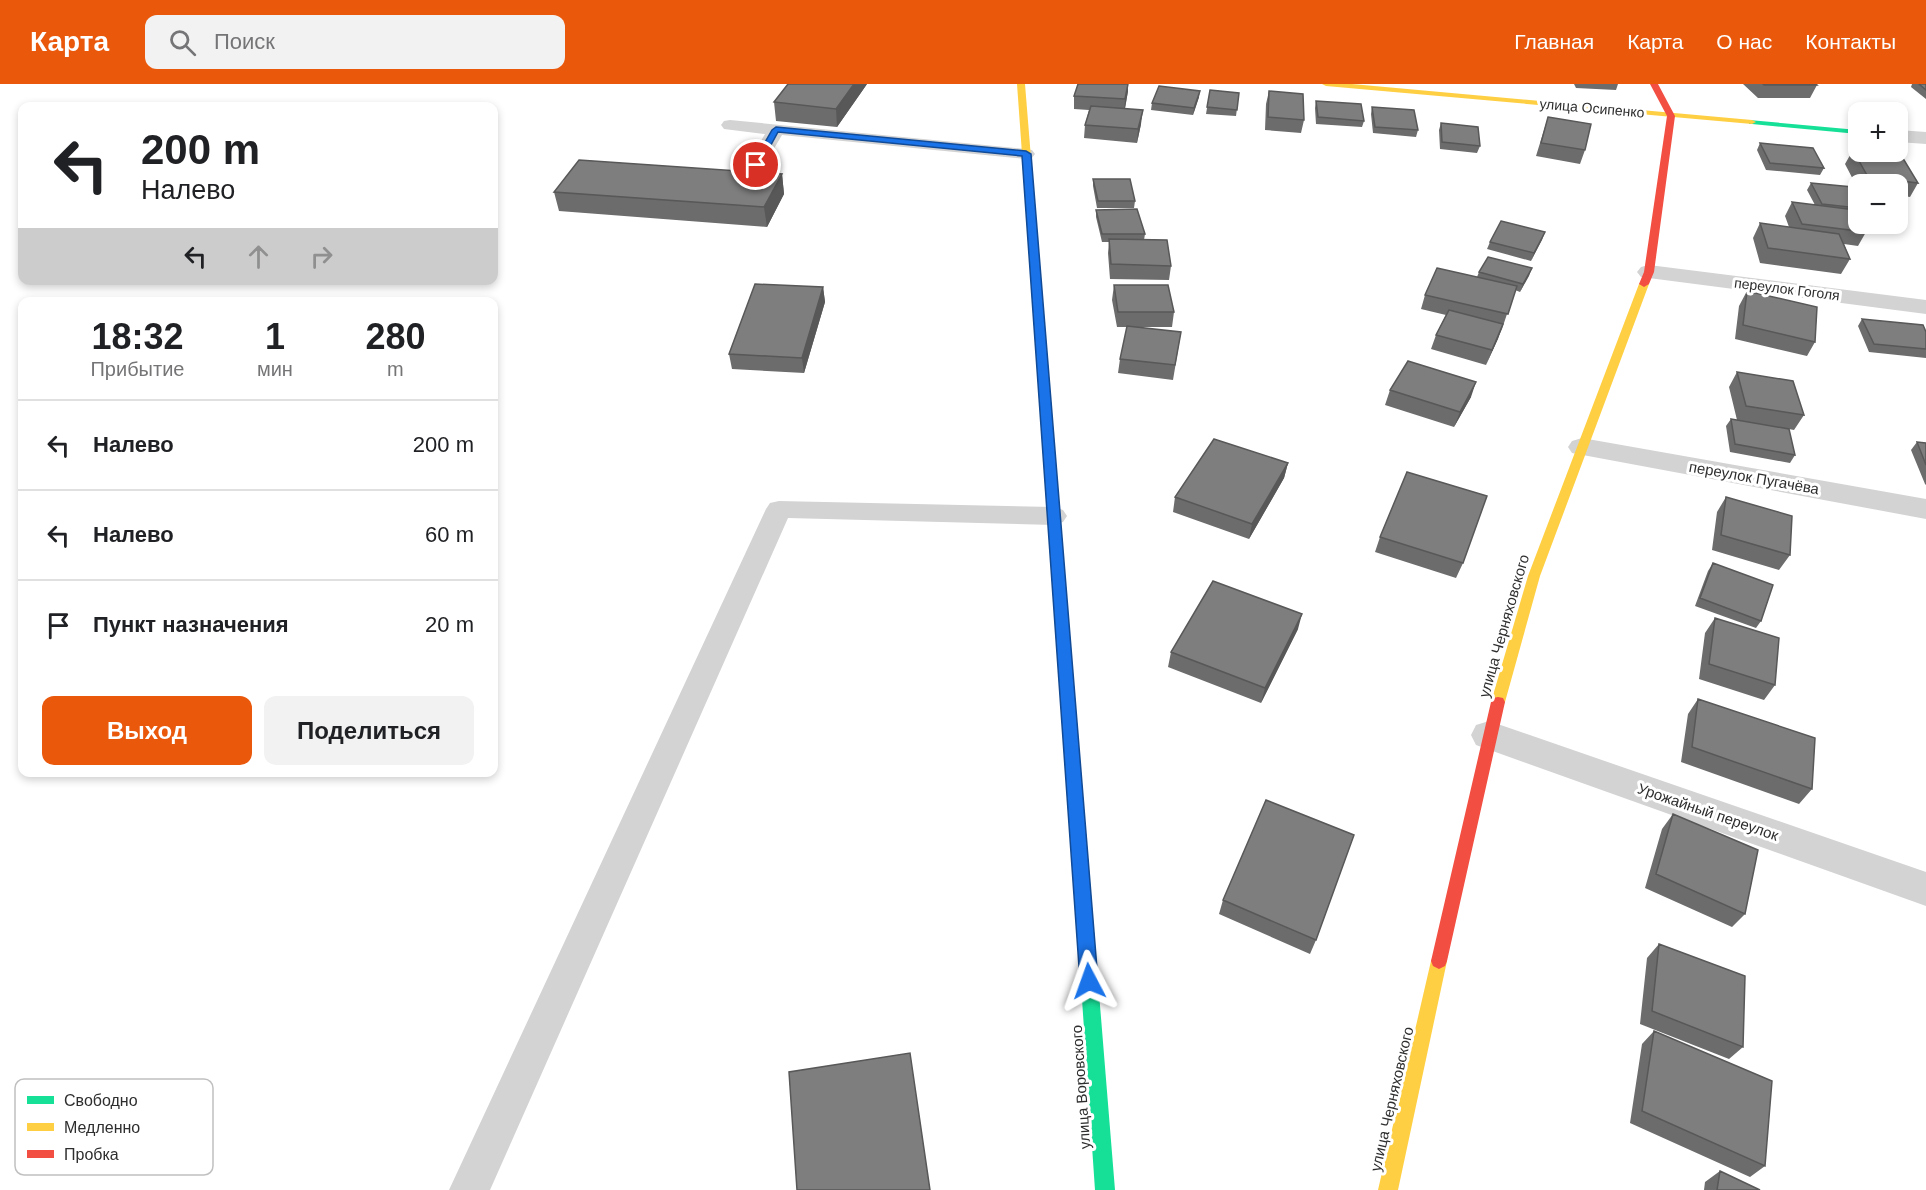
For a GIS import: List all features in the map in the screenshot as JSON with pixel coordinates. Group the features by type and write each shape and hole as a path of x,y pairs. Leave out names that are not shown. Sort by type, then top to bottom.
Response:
{"street":[{"name":"улица Воровского","path":"1021,84 1105,1190"},
{"name":"улица Осипенко","path":"1326,84 1848,131"},
{"path":"1654,84 1671,116"},
{"name":"улица Черняховского","path":"1388,1190 1489,735 1534,576 1649,272 1671,116"},
{"path":"1908,137 1926,138"},
{"name":"переулок Гоголя","path":"1649,272 1926,307"},
{"name":"переулок Пугачёва","path":"1582,447 1926,509"},
{"name":"Урожайный переулок","path":"1489,735 1926,889"}],"lane":[{"path":"730,125 1026,154"},
{"path":"756,165 776,130"},
{"path":"469,1190 779,509 1054,516"}],"building":[{"path":"788,84 854,84 836,109 774,102"},
{"path":"1078,84 1128,84 1125,99 1074,96"},
{"path":"1816,84 1817,85 1764,85"},
{"path":"1159,86 1200,91 1194,108 1152,103"},
{"path":"1210,90 1239,93 1237,110 1207,107"},
{"path":"1269,91 1303,94 1304,120 1268,117"},
{"path":"1316,101 1361,104 1364,121 1318,117"},
{"path":"1091,106 1143,110 1138,129 1085,125"},
{"path":"1372,107 1414,110 1418,130 1375,127"},
{"path":"1548,117 1591,124 1585,150 1541,143"},
{"path":"1441,123 1478,127 1480,146 1442,142"},
{"path":"1760,143 1813,148 1824,168 1770,163"},
{"path":"579,160 782,174 764,207 554,192"},
{"path":"1860,162 1905,162 1918,183 1908,182 1908,174 1866,174"},
{"path":"1093,179 1130,179 1135,201 1098,201"},
{"path":"1811,183 1848,187 1848,207 1822,204"},
{"path":"1792,202 1848,209 1848,230 1802,224"},
{"path":"1137,209 1145,234 1102,234 1096,210"},
{"path":"1501,221 1545,232 1534,253 1490,242"},
{"path":"1760,223 1839,234 1850,259 1768,248"},
{"path":"1109,239 1167,240 1171,266 1111,264"},
{"path":"1488,257 1532,268 1523,284 1479,272"},
{"path":"1437,268 1517,286 1508,314 1425,295"},
{"path":"755,284 823,287 802,358 729,354"},
{"path":"1114,285 1168,285 1174,312 1118,312"},
{"path":"1747,291 1817,307 1815,342 1743,325"},
{"path":"1449,310 1503,324 1492,350 1436,335"},
{"path":"1862,319 1923,325 1926,332 1926,349 1874,344"},
{"path":"1127,326 1181,332 1175,365 1120,359"},
{"path":"1408,361 1476,382 1460,412 1390,390"},
{"path":"1737,372 1793,381 1804,415 1746,406"},
{"path":"1731,419 1789,429 1795,455 1735,444"},
{"path":"1214,439 1288,463 1252,524 1175,497"},
{"path":"1917,442 1926,443 1926,465"},
{"path":"1407,472 1487,496 1463,563 1380,537"},
{"path":"1726,497 1792,516 1790,555 1721,535"},
{"path":"1713,563 1773,585 1761,621 1700,598"},
{"path":"1213,581 1302,614 1265,688 1171,652"},
{"path":"1715,618 1779,638 1775,685 1709,664"},
{"path":"1698,699 1815,738 1812,789 1692,747"},
{"path":"1266,800 1354,835 1316,940 1223,900"},
{"path":"1673,814 1758,850 1745,914 1656,874"},
{"path":"1659,944 1745,976 1743,1047 1652,1011"},
{"path":"1654,1031 1772,1081 1765,1166 1642,1111"},
{"path":"910,1053 930,1190 797,1190 789,1072"},
{"path":"1720,1171 1760,1190 1717,1190"}],"traffic: fast":[{"path":"1752,122 1848,131"},
{"path":"1082,882 1105,1190"}],"traffic: slow":[{"path":"1021,84 1054,516"},
{"path":"1326,84 1752,122"},
{"path":"1498,702 1534,576 1644,284"},
{"path":"1388,1190 1439,961"}],"traffic: jam":[{"path":"1644,284 1649,272 1671,116 1654,84"},
{"path":"1054,516 1082,882"},
{"path":"1439,961 1498,702"}],"route":[{"path":"756,165 776,130 1026,154 1089,981"}]}
